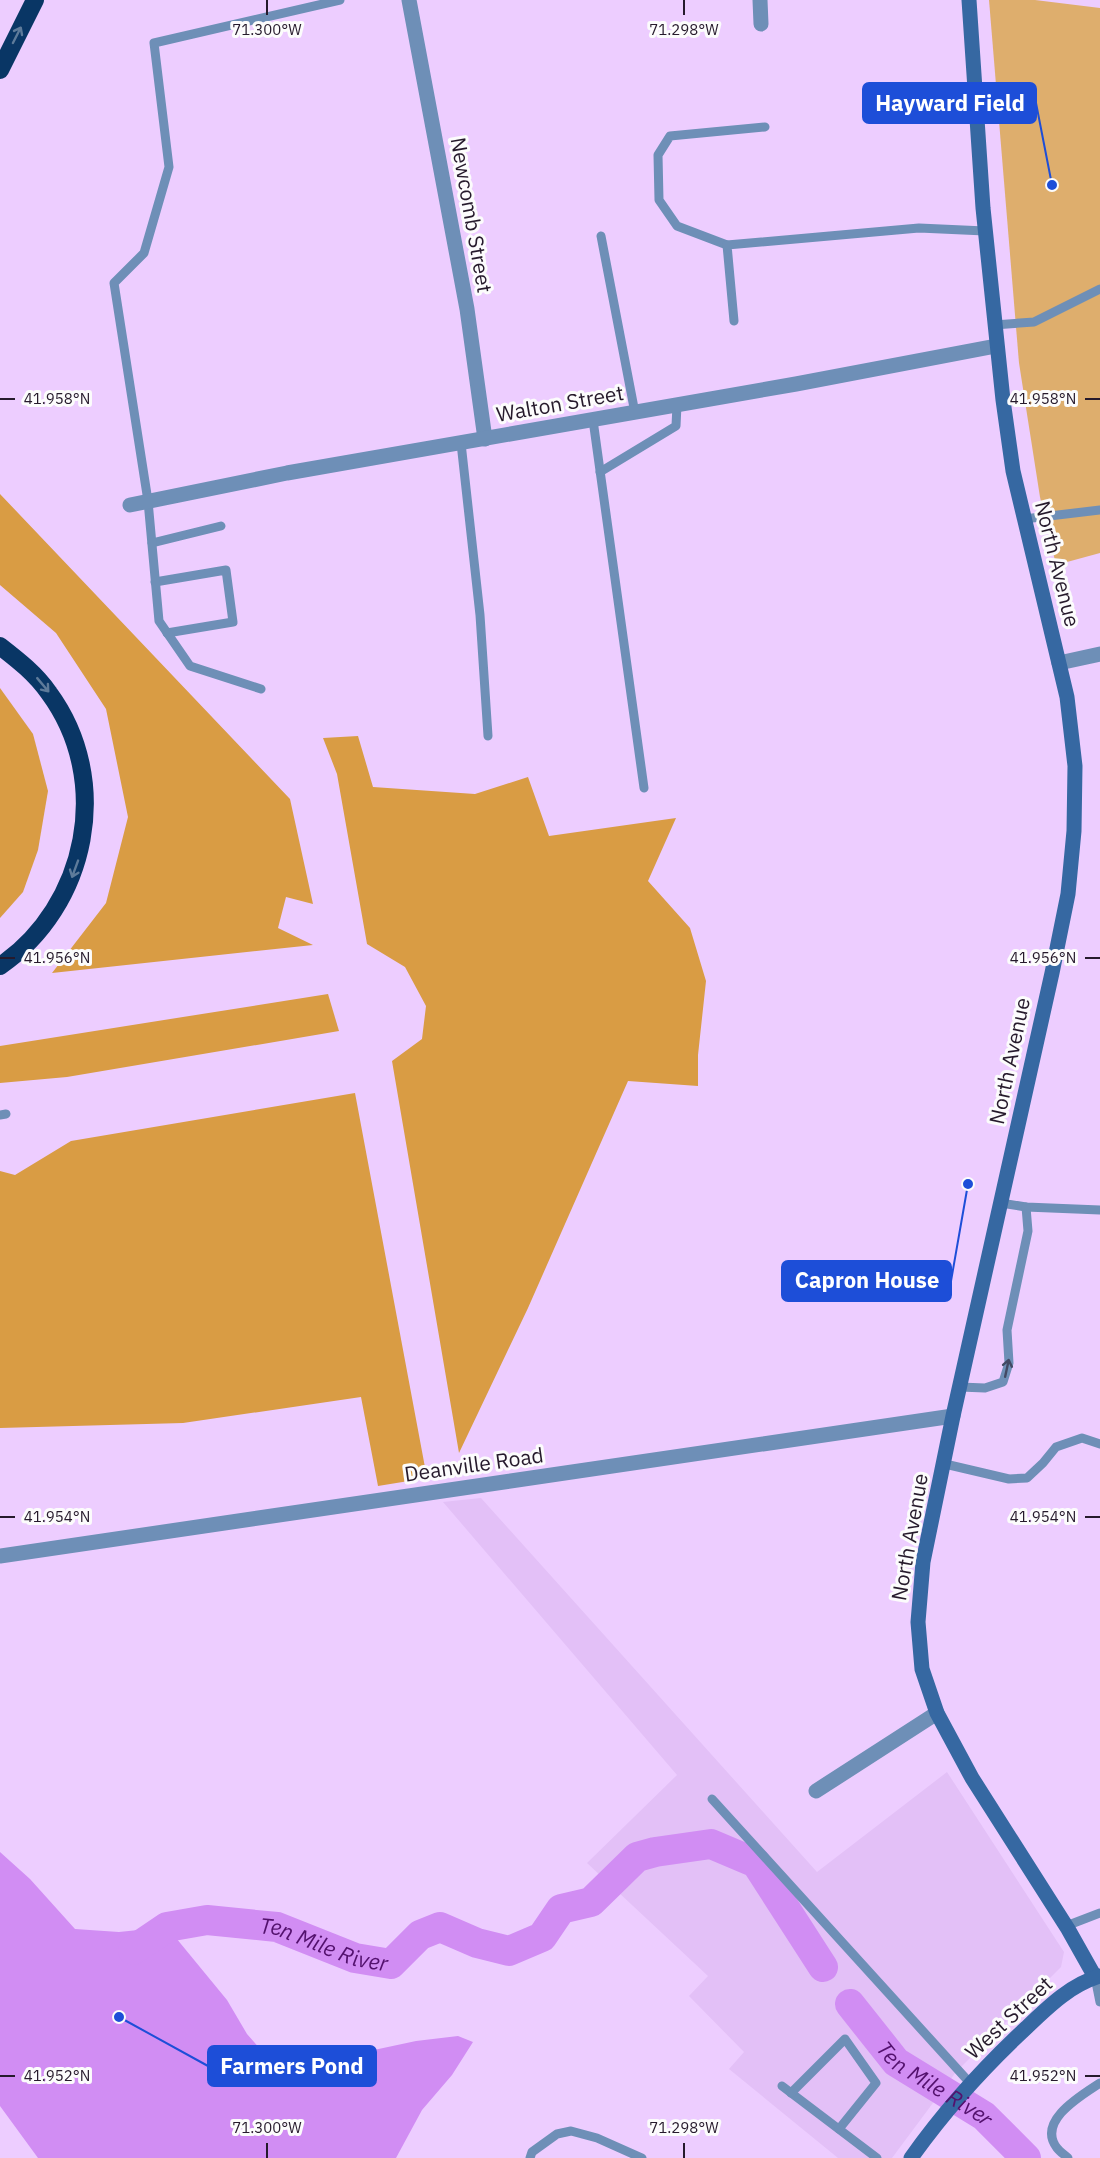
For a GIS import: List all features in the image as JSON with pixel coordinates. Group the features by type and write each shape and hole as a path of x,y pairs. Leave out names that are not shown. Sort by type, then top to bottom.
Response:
{"highway":[{"path":"0,70 35,0"},
{"path":"0,646 34,675 50,693 62,712 78,756 86,800 82,845 68,888 43,927 27,944 0,966"}],"main road":[{"name":"North Avenue","path":"969,0 985,231 996,346 1013,471 1067,696 1075,766 1074,831 1068,894 923,1562 918,1622 922,1669 937,1713 972,1778 1098,1978"},
{"name":"West Street","path":"911,2158 941,2116 970,2083 1050,2005 1072,1989 1098,1978"}],"street":[{"name":"Newcomb Street","path":"409,0 467,309 485,439"},
{"path":"760,0 761,24"},
{"name":"Walton Street","path":"130,505 287,473 635,413 996,346"},
{"path":"1059,663 1100,654"},
{"name":"Deanville Road","path":"0,1556 953,1416"},
{"path":"816,1791 937,1713"}],"lane":[{"path":"261,689 190,666 159,621 148,501 114,283 144,253 170,167 154,43 340,0"},
{"path":"765,127 670,136 658,155 659,200 676,226 727,245 919,228 985,231"},
{"path":"601,236 635,413"},
{"path":"727,245 734,321"},
{"path":"994,325 1034,321 1100,289"},
{"path":"600,472 676,426 676,405"},
{"path":"593,420 644,788"},
{"path":"461,443 480,615 488,736"},
{"path":"1024,519 1100,510"},
{"path":"152,543 221,526"},
{"path":"155,582 226,570 233,622 167,633"},
{"path":"1001,1203 1026,1207 1100,1210"},
{"path":"960,1387 985,1388 1003,1382 1009,1363 1007,1330 1028,1230 1026,1207"},
{"path":"945,1464 1009,1479 1027,1478 1056,1447 1082,1438 1100,1444"},
{"path":"712,1799 970,2083"},
{"path":"1066,1926 1100,1913"},
{"path":"1098,1978 1100,2002"},
{"path":"791,2093 845,2039 876,2083 839,2130"},
{"path":"1068,2158 1056,2147 1053,2136 1054,2122 1067,2105 1100,2083"},
{"path":"782,2086 877,2158"},
{"path":"530,2158 532,2152 557,2134 571,2131 597,2138 642,2158"}],"shaded area":[{"path":"989,0 1035,0 1100,8 1100,553 1056,565 1040,497 1019,363"},
{"path":"0,494 290,799 313,904 286,897 278,928 313,945 52,973 106,903 128,817 106,709 56,633 0,585"},
{"path":"0,688 33,734 48,791 38,850 23,892 0,918"},
{"path":"358,736 373,787 475,794 528,777 549,836 676,818 648,881 690,928 706,981 698,1055 698,1086 628,1081 528,1308 459,1453 392,1061 422,1039 426,1006 405,967 367,944 337,774 323,738"},
{"path":"328,994 339,1031 67,1077 0,1083 0,1046"},
{"path":"355,1093 427,1478 378,1486 361,1397 183,1423 0,1428 0,1171 15,1175 71,1141"},
{"path":"481,1498 817,1872 947,1772 1064,1952 1061,1967 956,2072 892,2158 838,2158 729,2069 744,2052 689,1996 708,1976 587,1863 677,1775 443,1502"},
{"path":"0,1852 30,1879 75,1929 119,1932 167,1927 227,2000 247,2034 270,2060 313,2063 416,2041 458,2036 473,2042 452,2075 422,2110 396,2158 38,2158 0,2106"}],"waterway":[{"name":"Ten Mile River","path":"133,1950 167,1927 207,1920 277,1927 355,1958 391,1964 420,1935 440,1927 477,1943 509,1951 542,1937 561,1909 591,1902 637,1857 655,1852 711,1844 756,1863 823,1967"},
{"name":"Ten Mile River","path":"850,2004 896,2062 984,2116 1026,2158"}],"place":[{"name":"Hayward Field","path":"1052,185"},
{"name":"Capron House","path":"968,1184"},
{"name":"Farmers Pond","path":"119,2017"}]}
